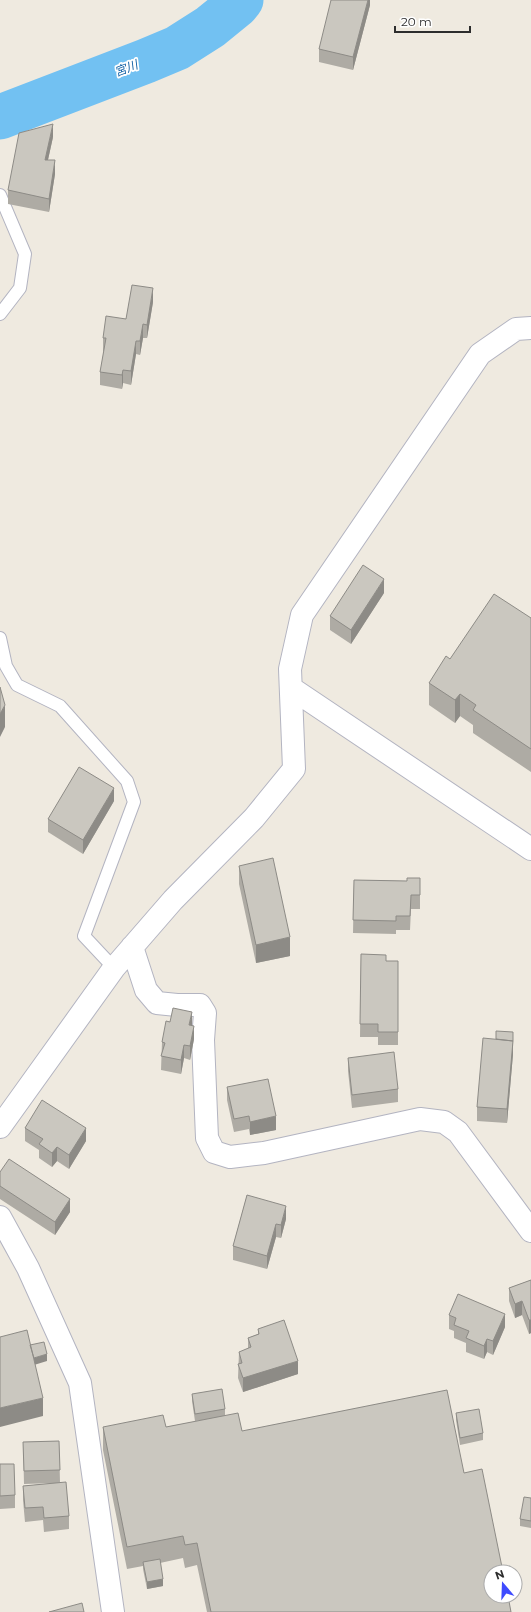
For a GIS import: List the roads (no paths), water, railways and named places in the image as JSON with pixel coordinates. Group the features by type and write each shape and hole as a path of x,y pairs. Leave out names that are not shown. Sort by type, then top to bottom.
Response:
{"street":[{"path":"0,1127 114,968 173,900 254,818 294,769 290,668 302,616 480,354 516,329 531,328"},
{"path":"290,688 531,849"},
{"path":"132,947 146,990 157,1003 200,1005 205,1013 203,1040 207,1138 214,1152 230,1157 264,1153 420,1119 444,1122 458,1132 531,1231"},
{"path":"0,1217 28,1268 80,1383 113,1612"}],"lane":[{"path":"0,195 26,254 20,288 0,314"},
{"path":"0,638 6,666 18,685 60,706 127,781 132,795 134,802 84,936 114,968"}],"waterway":[{"name":"宮川","path":"0,117 177,48 210,27 241,0"}]}
